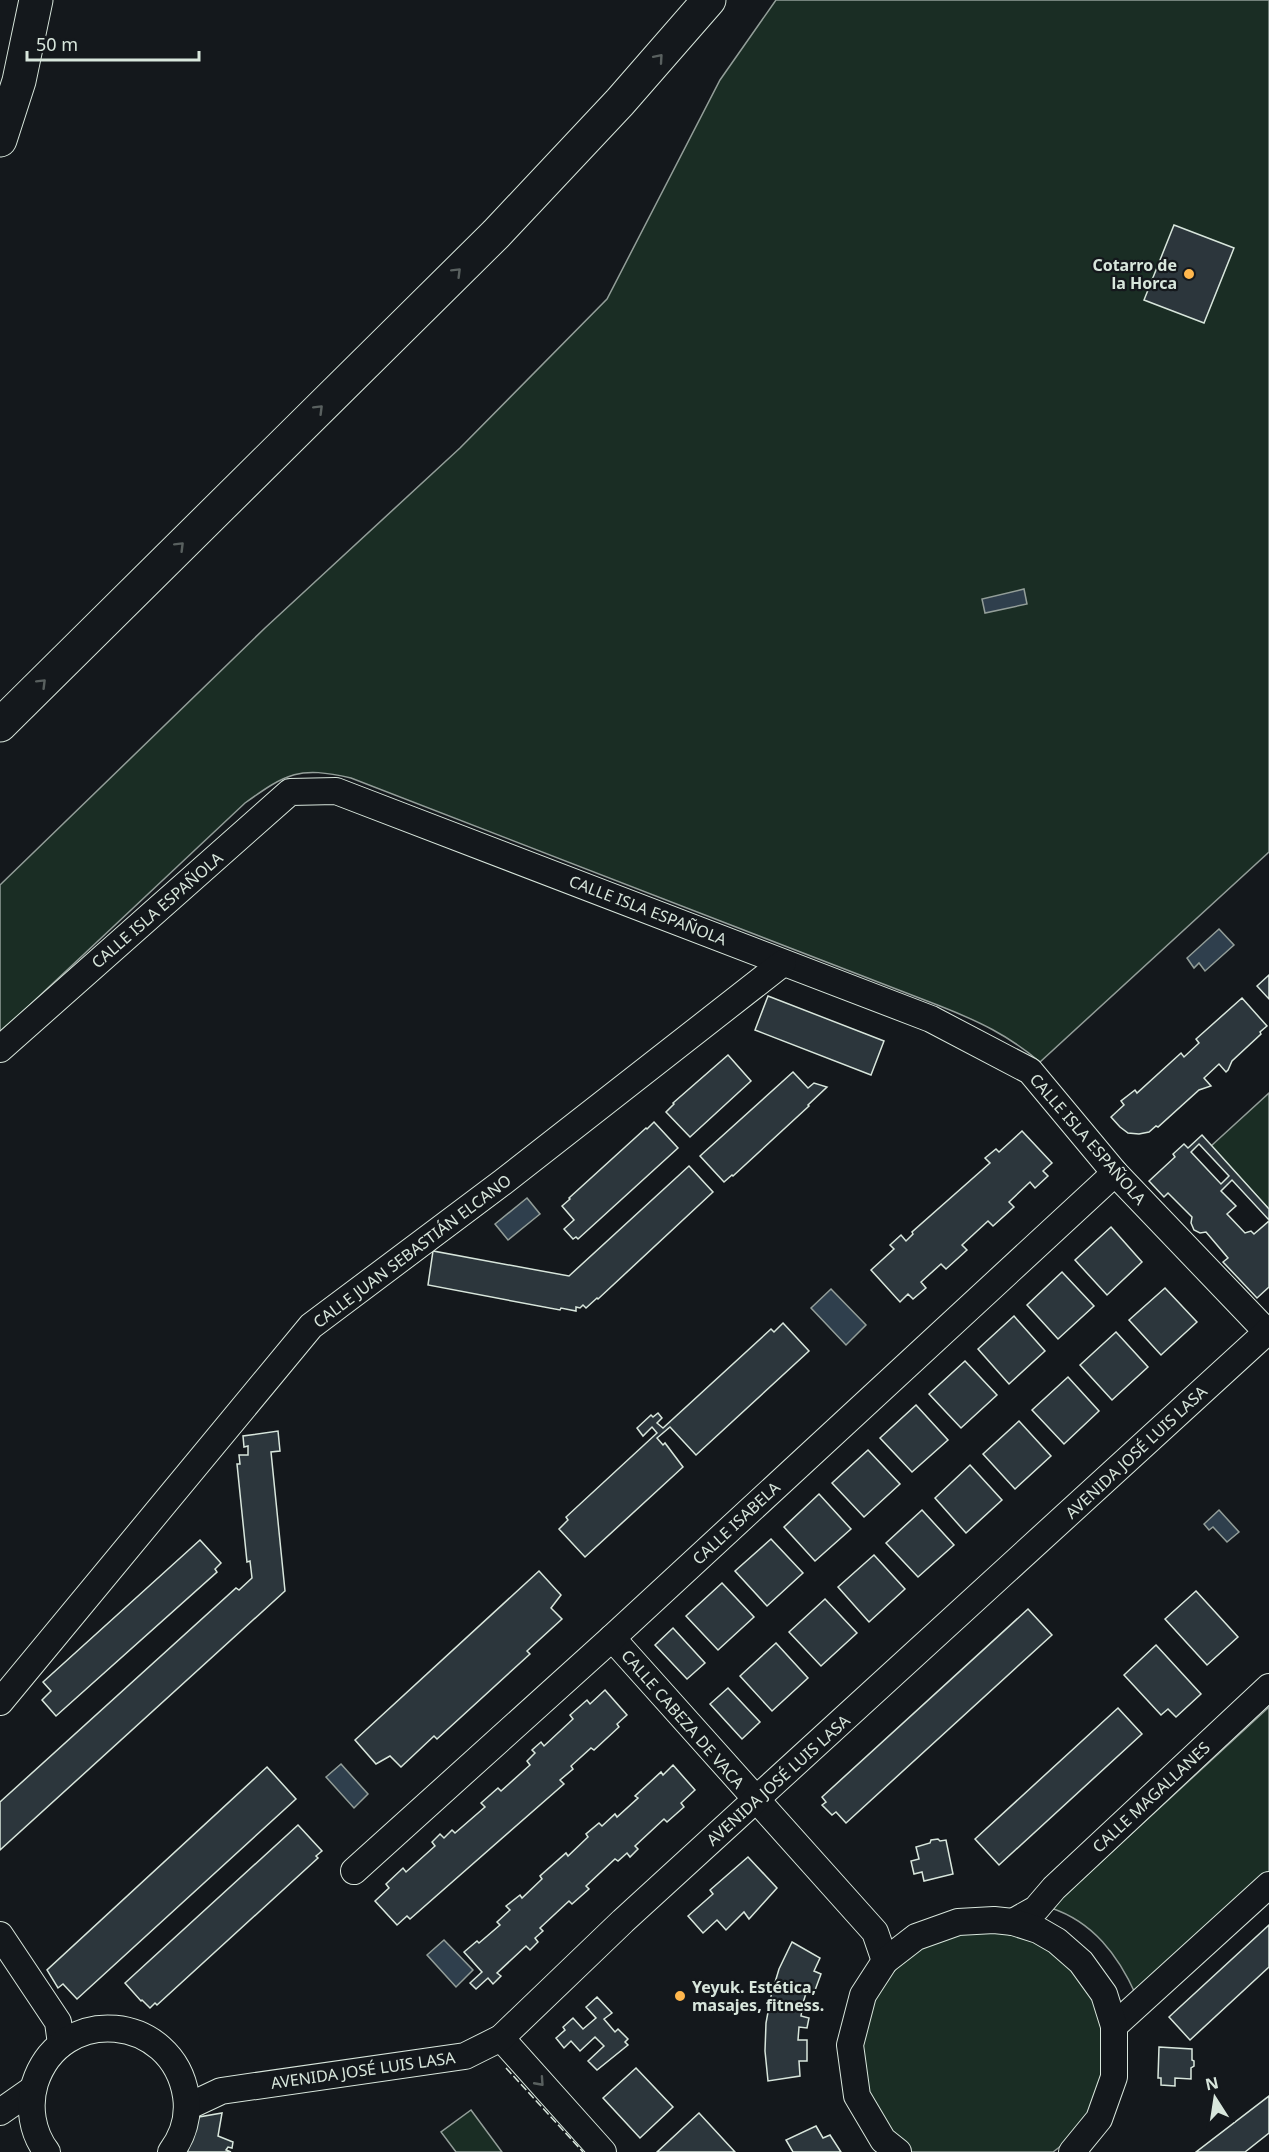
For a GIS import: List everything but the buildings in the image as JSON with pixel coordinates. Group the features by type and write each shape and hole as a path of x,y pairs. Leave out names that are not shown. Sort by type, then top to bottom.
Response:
{"highway":[{"path":"0,140 19,81 36,0"},
{"path":"0,725 496,234 620,102 709,0"}],"street":[{"name":"CALLE ISLA ESPAÑOLA","path":"0,1049 290,792 336,791 931,1019 1030,1071 1115,1173 1268,1332"},
{"name":"CALLE JUAN SEBASTIÁN ELCANO","path":"0,1702 311,1326 503,1182 783,963"},
{"name":"CALLE ISABELA","path":"354,1871 612,1638 1115,1173"},
{"name":"AVENIDA JOSÉ LUIS LASA","path":"188,2107 221,2091 465,2056 501,2038 623,1921 756,1802 1268,1332"},
{"name":"CALLE CABEZA DE VACA","path":"612,1638 756,1802 894,1953"},
{"name":"CALLE MAGALLANES","path":"894,1953 916,1937 958,1922 1037,1920 1054,1888 1269,1687"},
{"path":"1118,2015 1269,1885"},
{"path":"1037,1920 1081,1962 1118,2015 1114,2076 1099,2119 1078,2149"},
{"path":"0,1935 66,2033"},
{"path":"894,1953 863,1995 850,2045 857,2096 883,2140 898,2152"},
{"path":"41,2142 31,2110 33,2089 38,2074 48,2058 66,2033 102,2028 122,2029 141,2034 158,2045 172,2059 183,2080 188,2107 184,2129 171,2152"},
{"path":"501,2038 603,2152"},
{"name":"AVENIDA JOSÉ LUIS LASA","path":"183,2080 221,2091"},
{"path":"0,2112 33,2089"},
{"path":"0,2124 41,2142"}],"green space":[{"path":"776,0 1269,0 1269,852 1040,1062 992,1030 940,1006 351,778 333,774 306,773 283,779 245,803 0,1033 0,885 265,628 460,448 607,299 720,80"},
{"path":"1269,1093 1269,1209 1211,1146"},
{"path":"1269,1707 1269,1873 1136,1995 1121,1966 1103,1942 1079,1922 1051,1908"},
{"path":"1003,1931 1027,1937 1049,1948 1068,1964 1095,2003 1103,2027 1104,2075 1085,2120 1070,2139 1053,2152 911,2152 896,2140 869,2100 859,2054 878,1986 911,1952 955,1932"},
{"path":"471,2110 502,2152 456,2152 441,2132"}],"water":[{"path":"1024,589 1027,604 985,613 982,599"},
{"path":"1219,929 1234,945 1205,971 1199,963 1194,968 1187,958"},
{"path":"527,1198 540,1214 508,1240 495,1224"},
{"path":"831,1289 866,1325 846,1345 811,1308"},
{"path":"1219,1510 1239,1532 1227,1542 1213,1527 1209,1530 1204,1524"},
{"path":"341,1764 368,1794 354,1808 326,1777"},
{"path":"444,1940 473,1970 456,1987 427,1955"}],"fence":[{"path":"506,2068 583,2152"}],"place":[{"name":"Cotarro de la Horca","path":"1189,274"},
{"name":"Yeyuk. Estética, masajes, fitness.","path":"680,1996"}]}
